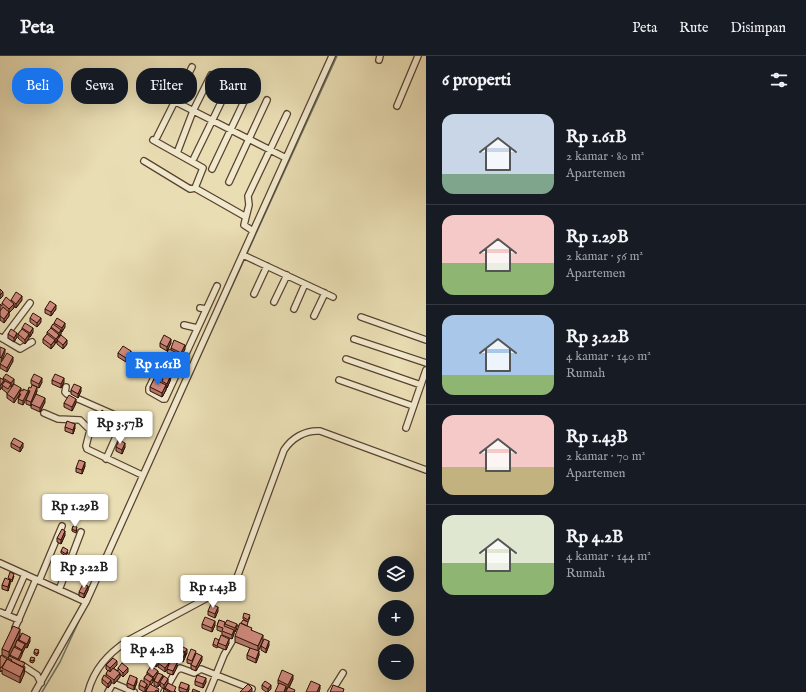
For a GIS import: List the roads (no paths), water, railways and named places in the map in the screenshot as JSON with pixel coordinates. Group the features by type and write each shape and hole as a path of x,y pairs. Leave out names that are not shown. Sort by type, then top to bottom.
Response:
{"street":[{"path":"35,692 86,602 142,475 245,256 253,231 332,56"},
{"path":"397,106 418,56"},
{"path":"176,153 205,86"},
{"path":"229,182 267,100"},
{"path":"172,104 155,138 176,153 203,168 195,188"},
{"path":"180,104 286,158"},
{"path":"194,158 220,104"},
{"path":"212,169 243,104"},
{"path":"253,231 244,225 249,205 248,196 287,114"},
{"path":"144,160 190,189 195,188 246,217"},
{"path":"245,256 333,297"},
{"path":"254,294 267,266"},
{"path":"274,302 287,275"},
{"path":"294,309 305,284"},
{"path":"179,368 163,362 160,364 155,369 154,383 149,391 163,400 165,399 166,388 179,368 197,328 203,309 217,286"},
{"path":"314,316 324,293"},
{"path":"30,303 2,338 20,349 32,342"},
{"path":"361,317 426,340"},
{"path":"184,325 197,328"},
{"path":"354,338 426,363"},
{"path":"180,346 198,354"},
{"path":"346,359 421,385"},
{"path":"406,428 426,370"},
{"path":"339,380 414,406"},
{"path":"66,387 65,392 67,394 122,419 106,459"},
{"path":"44,413 58,419 80,420 90,430 86,446 87,449 142,475"},
{"path":"88,692 96,671 101,663 115,649 235,583 284,450 292,440 307,432 320,431 426,470"},
{"path":"15,628 62,526"},
{"path":"59,590 81,532"},
{"path":"0,563 86,602"},
{"path":"7,615 25,574"},
{"path":"0,612 19,620"},
{"path":"209,692 224,655 240,626"},
{"path":"22,665 37,675 41,683"},
{"path":"164,692 179,668 194,672 201,669 252,689"},
{"path":"331,692 343,673"},
{"path":"108,692 112,685 115,684 134,692"}],"waterway":[{"path":"130,510 337,56"},
{"path":"42,692 60,662 84,610"}]}
